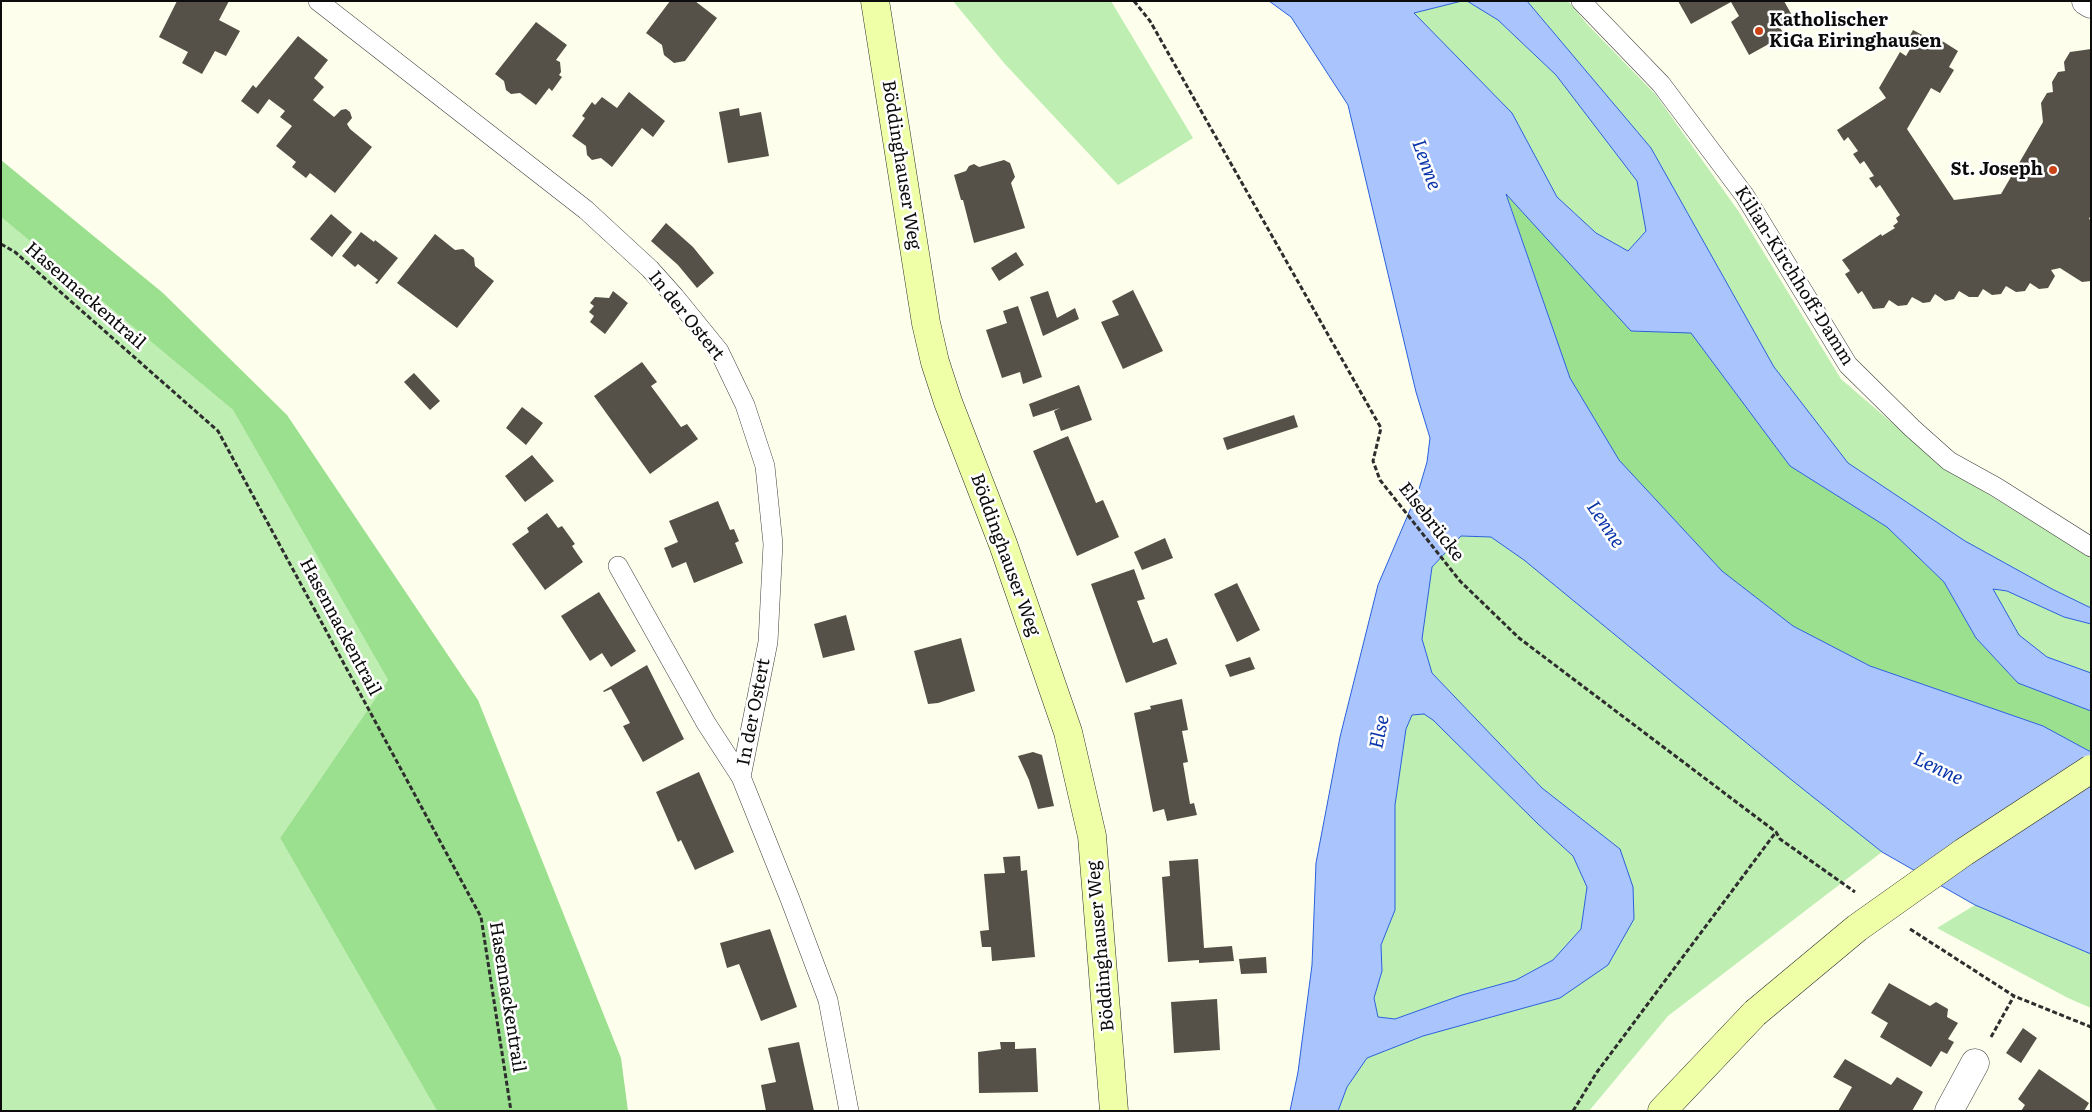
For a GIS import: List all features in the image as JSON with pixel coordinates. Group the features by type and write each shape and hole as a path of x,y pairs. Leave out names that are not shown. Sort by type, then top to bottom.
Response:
{"street":[{"name":"Böddinghauser Weg","path":"875,1 924,313 935,362 948,402 1003,544 1068,732 1092,836 1114,1111"},
{"path":"2086,1 2091,4"},
{"path":"1662,1111 1755,1013 1857,928 1964,852 2091,769"},
{"path":"1949,1111 1975,1063"}],"lane":[{"name":"In der Ostert","path":"318,1 586,210 650,270 675,297 719,351 745,405 765,466 773,544 768,642 741,777"},
{"name":"Kilian-Kirchhoff-Damm","path":"1581,1 1661,84 1745,196 1848,365 1949,461 1996,487 2091,547"},
{"name":"In der Ostert","path":"618,566 706,723 741,777 828,1000 849,1111"}],"path":[{"name":"Elsebrücke","path":"1134,1 1150,21 1381,428 1373,461 1380,480 1460,581 1519,638 1776,832 1780,839 1859,895"},
{"name":"Hasennackentrail","path":"1,244 15,252 218,430 482,917 511,1111"},
{"path":"1573,1111 1598,1072 1776,832"},
{"path":"1905,926 2014,996 2091,1027"},
{"path":"1975,1063 2014,996"}],"green space":[{"path":"953,1 1111,1 1193,138 1118,185 1004,63"},
{"path":"1467,1 1498,20 1556,75 1637,181 1646,231 1628,251 1596,233 1557,197 1512,113 1414,13"},
{"path":"1527,1 1568,1 1587,24 1656,95 1739,212 1841,379 1941,465 2091,558 2091,608 2052,589 1965,541 1848,463 1774,367 1651,148"},
{"path":"1,160 163,293 287,415 478,700 621,1058 628,1111 437,1111 280,838 388,680 233,410 1,217"},
{"path":"1506,193 1631,331 1691,333 1790,466 1887,527 1944,582 1976,638 2018,683 2091,711 2091,752 2043,726 1870,666 1793,626 1722,571 1619,460 1570,378"},
{"path":"1,217 233,410 388,680 280,838 437,1111 1,1111"},
{"path":"1461,536 1491,537 1524,560 1882,852 1668,1016 1589,1111 1338,1111 1347,1087 1367,1058 1423,1036 1560,998 1620,849 1542,788 1432,673 1422,639 1432,567"},
{"path":"1992,588 2007,591 2064,617 2091,624 2091,673 2047,657 2019,635"},
{"path":"1424,714 1433,719 1538,824 1573,856 1587,887 1581,929 1553,960 1516,980 1462,995 1395,1019 1378,1017 1374,998 1382,971 1381,945 1395,910 1395,805 1406,729 1412,715"},
{"path":"1975,905 2091,954 2091,1008 2068,998 1937,928"}],"water":[{"path":"1269,1 1462,1 1414,13 1512,113 1557,197 1596,233 1628,251 1646,231 1637,181 1556,75 1498,20 1467,1 1527,1 1651,148 1774,367 1848,463 1965,541 2052,589 2091,608 2091,624 2064,617 2007,591 1993,589 2019,635 2047,657 2091,673 2091,711 2018,683 1976,638 1944,582 1887,527 1790,466 1691,333 1631,331 1506,194 1570,378 1619,460 1722,571 1793,626 1870,666 2043,726 2091,752 2091,954 1975,905 1882,852 1524,560 1491,537 1461,536 1432,567 1422,639 1432,673 1542,788 1620,849 1633,887 1634,919 1608,965 1560,998 1423,1036 1367,1058 1347,1087 1338,1111 1290,1111 1298,1072 1312,965 1316,863 1340,737 1378,585 1419,489 1427,462 1430,438 1416,392 1348,105 1291,17","holes":["1424,714 1433,720 1573,856 1587,887 1581,929 1553,960 1516,980 1462,995 1395,1019 1378,1017 1374,998 1382,971 1381,945 1395,910 1395,805 1406,729 1412,715"]}],"building":[{"path":"177,1 229,1 219,20 240,31 226,56 215,51 202,74 182,63 188,52 159,37"},
{"path":"670,1 695,1 717,18 685,61 674,63 664,55 662,45 646,33"},
{"name":"Katholischer KiGa Eiringhausen","path":"1678,1 1784,1 1794,19 1780,28 1785,35 1749,55 1731,22 1739,16 1731,2 1691,24"},
{"path":"536,22 567,45 556,60 560,62 561,72 559,75 562,77 552,91 549,88 536,105 520,93 511,94 506,90 504,81 495,74"},
{"name":"St. Joseph","path":"1913,30 1937,43 1939,39 1958,51 1949,67 1954,70 1940,93 1931,88 1907,129 1954,200 2001,194 2043,122 2041,103 2047,93 2053,92 2052,82 2058,72 2065,71 2064,62 2070,52 2091,49 2091,215 2089,219 2091,220 2091,281 2082,282 2060,268 2051,270 2055,276 2048,288 2039,289 2030,283 2025,291 2016,292 2006,286 2001,294 1992,295 1983,289 1978,297 1969,297 1959,291 1954,299 1945,301 1935,294 1930,302 1923,303 1912,297 1907,305 1898,306 1889,300 1884,308 1873,309 1862,291 1858,294 1845,274 1850,271 1842,260 1881,234 1882,236 1895,228 1893,226 1898,222 1896,218 1900,215 1880,185 1876,188 1869,178 1874,176 1864,161 1860,164 1853,154 1858,151 1848,137 1844,141 1837,130 1886,98 1879,88 1900,52 1906,56 1913,44 1907,41"},
{"path":"298,36 328,60 314,78 324,87 313,100 334,117 341,110 346,109 350,112 352,118 347,124 350,129 372,147 335,193 310,173 306,178 292,167 296,162 276,146 292,126 280,117 285,111 269,99 258,114 241,101 253,85 256,88"},
{"path":"629,92 665,121 653,137 642,128 612,167 601,158 592,160 587,155 586,146 572,136 585,118 582,116 592,102 595,105 602,97 617,108"},
{"path":"739,108 740,116 761,112 769,156 728,163 719,112"},
{"path":"1004,160 1010,163 1015,177 1011,183 1025,228 974,243 963,200 961,200 954,175 966,171 969,166 974,164 979,167"},
{"path":"331,214 352,232 332,257 310,239"},
{"path":"666,223 693,247 714,273 697,288 678,265 651,241"},
{"path":"361,232 374,242 375,240 398,258 377,284 375,283 378,280 358,264 355,267 342,256"},
{"path":"435,234 455,250 463,249 474,258 475,266 494,281 457,328 397,283"},
{"path":"1016,252 1024,265 999,281 991,268"},
{"path":"1133,290 1163,351 1123,369 1101,322 1119,315 1112,301"},
{"path":"613,291 628,303 605,334 590,322 594,316 589,312 594,306 590,303 595,297 609,298"},
{"path":"1048,291 1057,318 1075,308 1079,319 1043,336 1030,297"},
{"path":"1018,306 1042,377 1023,384 1020,372 1002,378 986,330 1007,323 1003,311"},
{"path":"642,362 657,382 651,386 681,427 687,424 698,439 650,474 594,396"},
{"path":"414,373 440,401 430,410 404,382"},
{"path":"1079,385 1092,420 1061,431 1054,411 1060,408 1033,417 1029,404"},
{"path":"522,407 543,423 526,445 506,428"},
{"path":"1294,415 1298,427 1227,450 1223,438"},
{"path":"1068,436 1096,503 1103,500 1119,537 1077,556 1033,451"},
{"path":"532,455 554,481 525,502 505,476"},
{"path":"718,501 730,530 734,529 739,541 735,543 743,563 694,583 686,562 672,568 664,548 678,542 669,521"},
{"path":"547,513 558,528 562,526 575,544 572,546 583,562 545,590 512,544 529,532 527,528"},
{"path":"1165,538 1173,558 1142,570 1134,552"},
{"path":"1134,569 1145,599 1137,601 1153,643 1167,638 1177,664 1126,683 1091,584"},
{"path":"1237,583 1260,630 1237,642 1214,594"},
{"path":"599,592 636,651 611,667 602,653 590,661 561,616"},
{"path":"846,615 855,650 823,658 814,624"},
{"path":"961,638 975,691 938,703 928,704 914,651"},
{"path":"1250,657 1255,669 1230,677 1225,665"},
{"path":"647,665 684,739 643,762 623,726 630,723 611,689 603,691"},
{"path":"1182,699 1188,730 1182,731 1188,762 1183,763 1190,804 1194,803 1197,815 1167,821 1164,809 1153,812 1134,713 1151,709 1150,706"},
{"path":"1033,752 1042,755 1054,806 1038,809 1029,780 1018,756"},
{"path":"699,772 734,852 695,870 681,840 678,842 656,792"},
{"path":"1020,856 1021,871 1027,870 1035,957 992,961 991,947 982,947 980,931 989,930 984,874 1005,873 1003,857"},
{"path":"1198,859 1204,948 1232,946 1234,961 1199,963 1199,960 1168,962 1162,877 1170,876 1169,861"},
{"path":"770,929 797,1007 761,1021 739,964 727,968 720,943"},
{"path":"1266,957 1267,973 1241,974 1239,959"},
{"path":"1889,983 1930,1006 1936,1002 1948,1009 1947,1017 1958,1023 1948,1039 1954,1042 1947,1054 1941,1051 1931,1067 1880,1037 1888,1023 1871,1013"},
{"path":"1217,999 1220,1050 1174,1053 1171,1002"},
{"path":"2023,1028 2037,1038 2021,1063 2006,1053"},
{"path":"799,1042 814,1111 766,1111 761,1085 776,1082 768,1048"},
{"path":"1000,1042 1015,1042 1015,1049 1036,1048 1038,1092 979,1093 978,1052 1001,1049"},
{"path":"1845,1059 1891,1085 1897,1077 1923,1092 1912,1111 1838,1111 1852,1087 1833,1077"},
{"path":"2039,1069 2089,1103 2084,1111 2021,1111 2025,1105 2018,1099"}],"place":[{"name":"Katholischer KiGa Eiringhausen","path":"1759,31"},
{"name":"St. Joseph","path":"2053,170"}],"water label":[{"name":"Lenne","path":"1426,165"},
{"name":"Lenne","path":"1605,525"},
{"name":"Else","path":"1380,732"},
{"name":"Lenne","path":"1938,769"}]}
